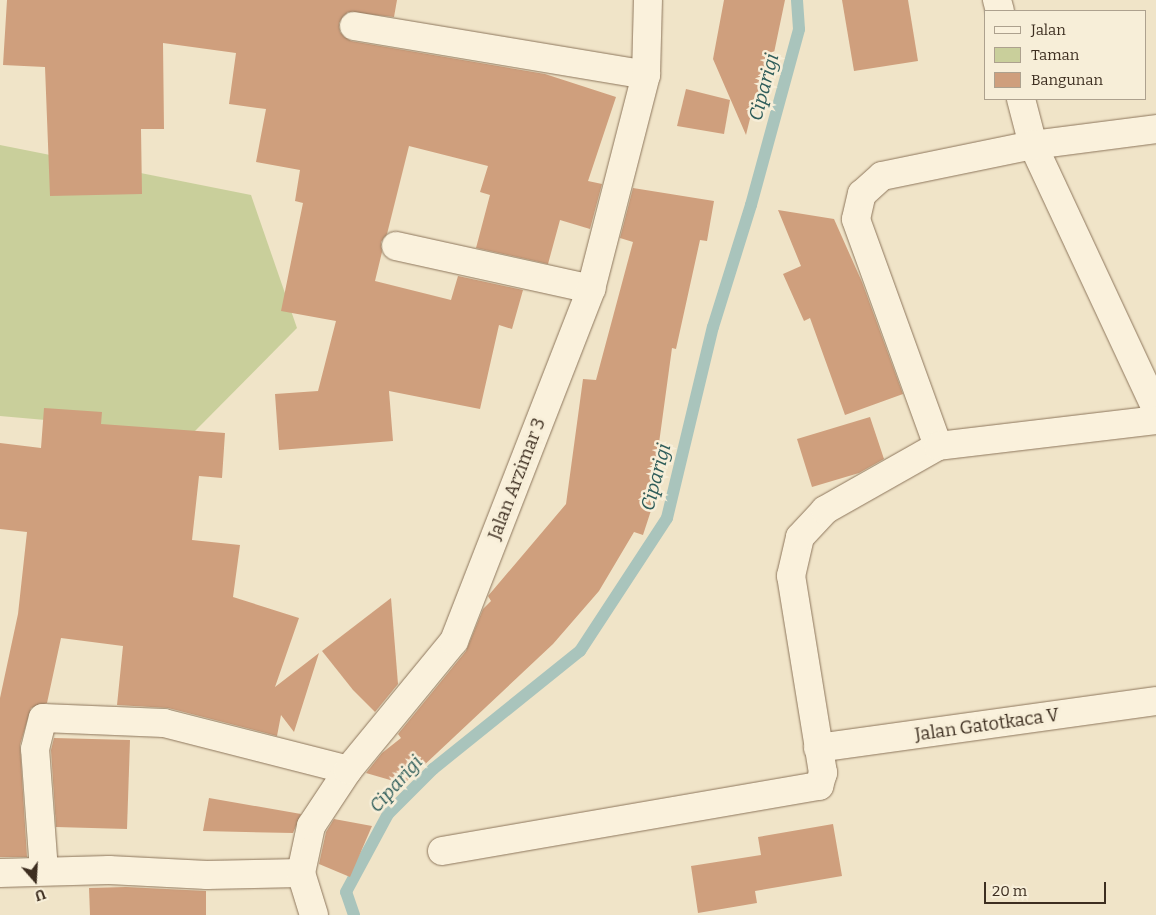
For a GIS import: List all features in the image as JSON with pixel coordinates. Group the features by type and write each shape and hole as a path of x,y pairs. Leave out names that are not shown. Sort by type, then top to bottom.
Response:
{"street":[{"name":"Jalan Arzimar 3","path":"314,915 301,873 311,826 348,770 454,641 591,289 646,75 648,0"},
{"path":"354,26 646,75"},
{"path":"1022,100 1033,145 1156,409"},
{"path":"938,446 856,219 862,194 882,176 1033,145 1156,129"},
{"path":"396,246 591,289"},
{"path":"442,851 809,790 820,786 822,772 791,576 800,537 825,510 938,446 1156,420"},
{"name":"Jalan Gatotkaca V","path":"818,748 1156,702"},
{"path":"44,871 35,749 43,718 164,723 348,770"},
{"path":"0,873 109,870 207,875 301,873"}],"green space":[{"path":"0,145 251,195 297,328 193,433 0,416"}],"building":[{"path":"7,0 397,0 394,17 348,12 339,23 340,32 351,41 545,74 616,97 588,181 602,184 590,229 560,220 548,264 476,248 490,195 480,192 488,166 409,146 387,234 381,242 382,252 375,281 451,300 458,276 523,290 512,329 499,325 480,409 389,391 393,441 279,450 275,394 318,391 336,321 281,311 303,203 295,201 300,170 256,162 266,109 229,104 236,53 163,43 164,129 141,129 142,194 50,196 45,67 3,65"},
{"path":"724,0 785,0 765,96 756,94 746,135 713,59"},
{"path":"842,0 908,0 918,61 854,71"},
{"path":"686,89 730,100 724,134 677,126"},
{"path":"633,188 714,201 707,241 700,240 676,349 672,348 653,487 658,489 643,535 634,532 599,591 553,644 404,784 366,773 382,753 401,738 398,734 466,651 483,609 491,601 488,596 566,504 583,379 596,380 633,242 620,238"},
{"path":"778,210 834,219 862,282 903,394 845,415 810,318 804,321 783,274 801,266"},
{"path":"44,408 102,412 101,424 225,433 222,478 199,476 192,540 240,545 233,597 299,618 275,687 319,653 294,732 281,715 277,736 168,708 117,705 123,646 61,638 47,703 31,708 20,745 27,857 0,857 0,698 18,614 27,532 0,529 0,443 41,448"},
{"path":"870,417 884,459 859,473 812,487 797,439"},
{"path":"391,598 398,684 375,712 353,690 322,651"},
{"path":"54,738 130,740 127,829 56,827 51,750"},
{"path":"209,798 301,814 293,833 203,831"},
{"path":"334,819 372,826 350,877 319,864 326,832"},
{"path":"833,824 842,876 755,891 757,903 698,913 691,866 761,855 758,837"},
{"path":"126,887 206,891 206,915 90,915 89,888"}],"waterway":[{"name":"Ciparigi","path":"354,915 346,892 388,814 433,769 580,651 667,518 713,327 751,205 799,29 797,0"}]}
